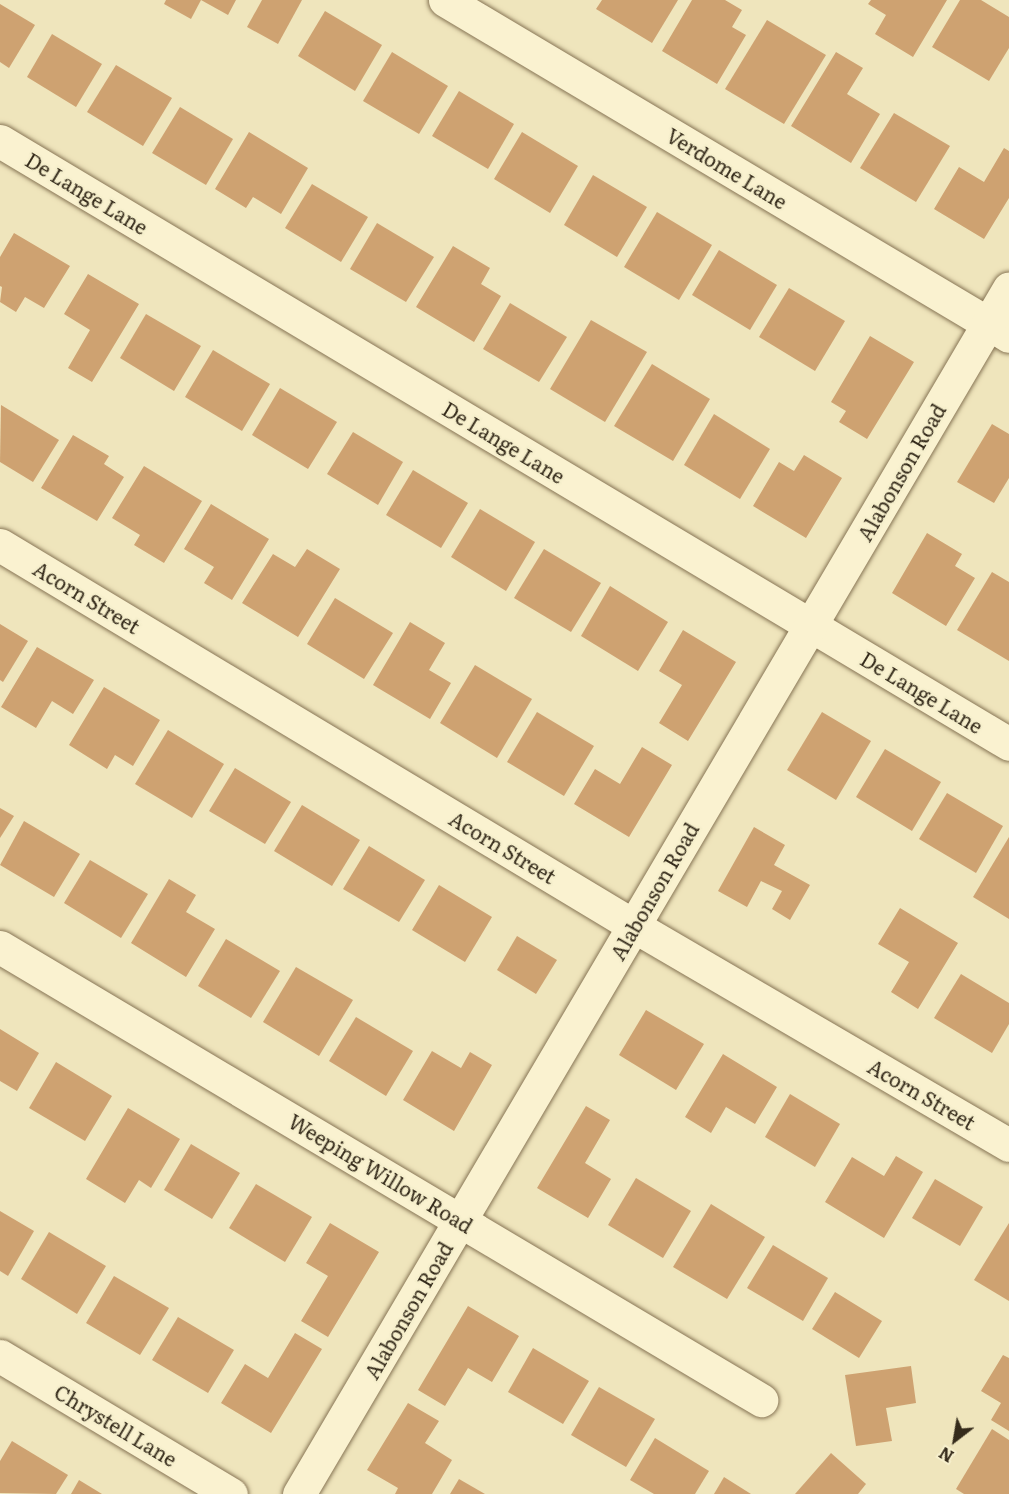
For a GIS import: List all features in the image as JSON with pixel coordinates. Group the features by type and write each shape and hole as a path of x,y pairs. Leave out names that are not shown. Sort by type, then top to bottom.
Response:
{"street":[{"name":"Verdome Lane","path":"445,0 999,330"},
{"name":"De Lange Lane","path":"0,141 1009,744"},
{"name":"Alabonson Road","path":"299,1494 811,626 999,330 1009,288"},
{"name":"Acorn Street","path":"0,545 634,926 1009,1145"},
{"name":"Weeping Willow Road","path":"0,947 761,1400"},
{"name":"Chrystell Lane","path":"0,1356 231,1494"}],"building":[{"path":"166,0 201,0 191,19 164,4"},
{"path":"201,0 236,0 228,15"},
{"path":"262,0 302,0 278,44 247,27"},
{"path":"602,0 678,0 652,43 596,9"},
{"path":"692,0 725,0 742,10 732,27 746,35 717,84 662,51"},
{"path":"871,0 947,0 913,57 875,34 886,15 868,4"},
{"path":"960,0 981,0 1009,17 1009,48 989,81 932,47"},
{"path":"0,4 35,25 9,68 0,62"},
{"path":"325,11 382,45 355,91 298,56"},
{"path":"767,20 826,55 784,124 725,89"},
{"path":"52,34 102,64 76,107 27,77"},
{"path":"392,52 448,86 419,134 363,101"},
{"path":"836,52 863,68 847,94 880,114 851,163 791,126"},
{"path":"116,65 172,98 143,146 87,112"},
{"path":"459,91 514,124 488,169 432,136"},
{"path":"180,107 233,139 206,185 152,153"},
{"path":"894,113 950,146 916,202 860,168"},
{"path":"249,132 308,168 281,214 253,197 246,208 215,189"},
{"path":"522,132 578,166 550,213 494,179"},
{"path":"1004,148 1009,151 1009,198 984,239 934,209 959,167 984,182"},
{"path":"593,175 647,207 617,257 564,225"},
{"path":"312,184 368,217 341,262 285,228"},
{"path":"657,212 712,245 679,300 624,267"},
{"path":"377,223 434,257 406,302 350,269"},
{"path":"14,233 70,266 44,308 25,297 16,312 0,302 2,287 0,286 0,257"},
{"path":"453,246 490,268 481,284 501,296 474,342 416,307"},
{"path":"719,250 777,285 750,330 692,295"},
{"path":"88,274 139,304 92,382 68,368 90,330 64,314"},
{"path":"789,288 845,321 815,371 759,337"},
{"path":"510,303 567,337 539,382 483,349"},
{"path":"146,314 201,346 174,391 120,358"},
{"path":"591,320 647,352 605,422 550,389"},
{"path":"870,336 914,362 867,439 839,422 846,411 831,402"},
{"path":"213,350 270,384 242,431 185,397"},
{"path":"652,364 710,399 673,461 614,426"},
{"path":"280,388 337,422 308,469 252,435"},
{"path":"1,405 59,440 33,482 0,462"},
{"path":"714,414 770,449 740,499 684,465"},
{"path":"992,424 1009,434 1009,478 994,503 957,482"},
{"path":"353,432 403,462 378,505 327,474"},
{"path":"73,435 109,456 104,464 124,477 97,521 41,488"},
{"path":"804,455 842,478 806,538 753,506 779,462 794,471"},
{"path":"144,466 202,501 164,563 134,545 140,535 112,518"},
{"path":"413,470 468,503 441,548 386,515"},
{"path":"211,504 269,539 232,600 204,583 214,567 184,549"},
{"path":"480,509 535,542 506,591 451,557"},
{"path":"927,533 962,554 955,566 975,578 946,626 892,593"},
{"path":"307,549 340,569 298,637 242,603 273,554 295,567"},
{"path":"544,549 601,583 571,632 514,598"},
{"path":"992,572 1009,582 1009,661 957,630"},
{"path":"610,586 668,622 638,671 581,636"},
{"path":"335,598 393,633 364,679 307,644"},
{"path":"410,622 445,643 429,670 451,683 430,719 373,685"},
{"path":"0,624 28,641 3,682 0,680"},
{"path":"683,630 736,662 688,741 659,723 682,685 659,671"},
{"path":"37,647 94,680 73,714 52,701 36,728 1,707"},
{"path":"475,665 532,699 497,758 440,723"},
{"path":"104,687 160,720 133,766 115,755 107,769 69,745"},
{"path":"537,712 594,746 564,796 507,762"},
{"path":"822,712 871,741 836,800 787,770"},
{"path":"168,730 224,764 192,818 135,784"},
{"path":"642,747 672,765 629,837 574,804 595,769 620,784"},
{"path":"885,749 941,782 912,831 856,797"},
{"path":"235,768 291,802 265,844 209,811"},
{"path":"947,793 1003,826 976,873 919,839"},
{"path":"302,805 360,840 332,886 274,851"},
{"path":"0,808 14,816 0,838"},
{"path":"24,821 80,854 54,897 0,865"},
{"path":"754,827 785,845 774,865 810,885 790,920 772,909 782,891 761,881 747,907 718,891"},
{"path":"1009,837 1009,919 973,897"},
{"path":"369,846 425,880 399,922 343,889"},
{"path":"90,860 148,894 121,938 64,903"},
{"path":"169,879 196,895 186,912 215,929 186,977 131,943"},
{"path":"439,885 492,917 465,962 412,930"},
{"path":"900,908 958,943 918,1009 891,992 909,962 878,944"},
{"path":"517,936 557,960 536,994 497,970"},
{"path":"226,939 280,971 251,1018 198,986"},
{"path":"296,967 353,1000 319,1056 263,1022"},
{"path":"961,974 1009,1003 1009,1024 992,1053 934,1018"},
{"path":"646,1010 704,1044 676,1090 619,1055"},
{"path":"356,1017 413,1051 386,1096 329,1061"},
{"path":"0,1029 39,1053 17,1091 0,1081"},
{"path":"432,1051 461,1068 470,1052 492,1065 454,1131 403,1100"},
{"path":"723,1054 777,1087 755,1124 726,1107 711,1133 685,1117"},
{"path":"56,1062 112,1096 85,1141 29,1108"},
{"path":"790,1094 840,1124 815,1167 765,1137"},
{"path":"586,1106 610,1120 585,1163 611,1179 588,1218 537,1188"},
{"path":"128,1108 180,1139 151,1188 139,1180 125,1203 86,1179"},
{"path":"191,1144 240,1173 212,1219 164,1190"},
{"path":"896,1156 923,1172 884,1238 825,1202 852,1157 884,1176"},
{"path":"636,1178 691,1211 663,1258 608,1225"},
{"path":"935,1179 983,1207 960,1246 912,1218"},
{"path":"256,1184 312,1217 285,1262 229,1228"},
{"path":"711,1204 765,1237 727,1299 673,1267"},
{"path":"0,1211 34,1231 8,1276 0,1271"},
{"path":"330,1223 379,1252 328,1337 301,1321 328,1276 306,1263"},
{"path":"1009,1223 1009,1301 974,1280"},
{"path":"49,1232 106,1266 77,1314 21,1279"},
{"path":"773,1245 828,1278 803,1321 747,1288"},
{"path":"114,1276 169,1308 140,1355 86,1323"},
{"path":"835,1292 882,1321 859,1358 812,1329"},
{"path":"468,1306 519,1336 492,1382 468,1368 445,1406 418,1390"},
{"path":"178,1317 234,1350 208,1393 152,1360"},
{"path":"295,1333 322,1349 271,1433 221,1403 245,1364 268,1378"},
{"path":"533,1348 589,1381 563,1424 508,1392"},
{"path":"1003,1355 1009,1358 1009,1431 991,1420 1001,1403 981,1391"},
{"path":"911,1366 916,1403 886,1408 892,1441 856,1446 845,1375"},
{"path":"599,1387 655,1419 626,1467 571,1435"},
{"path":"408,1403 439,1421 425,1443 452,1460 432,1494 395,1494 398,1488 367,1470"},
{"path":"992,1429 1009,1440 1009,1494 964,1494 956,1489"},
{"path":"655,1438 709,1471 695,1494 654,1494 630,1480"},
{"path":"12,1441 68,1475 56,1494 0,1493 0,1461"},
{"path":"831,1453 866,1484 858,1494 795,1494"},
{"path":"724,1477 751,1494 714,1494"},
{"path":"459,1479 485,1494 450,1494"},
{"path":"79,1480 102,1494 71,1494"}]}
